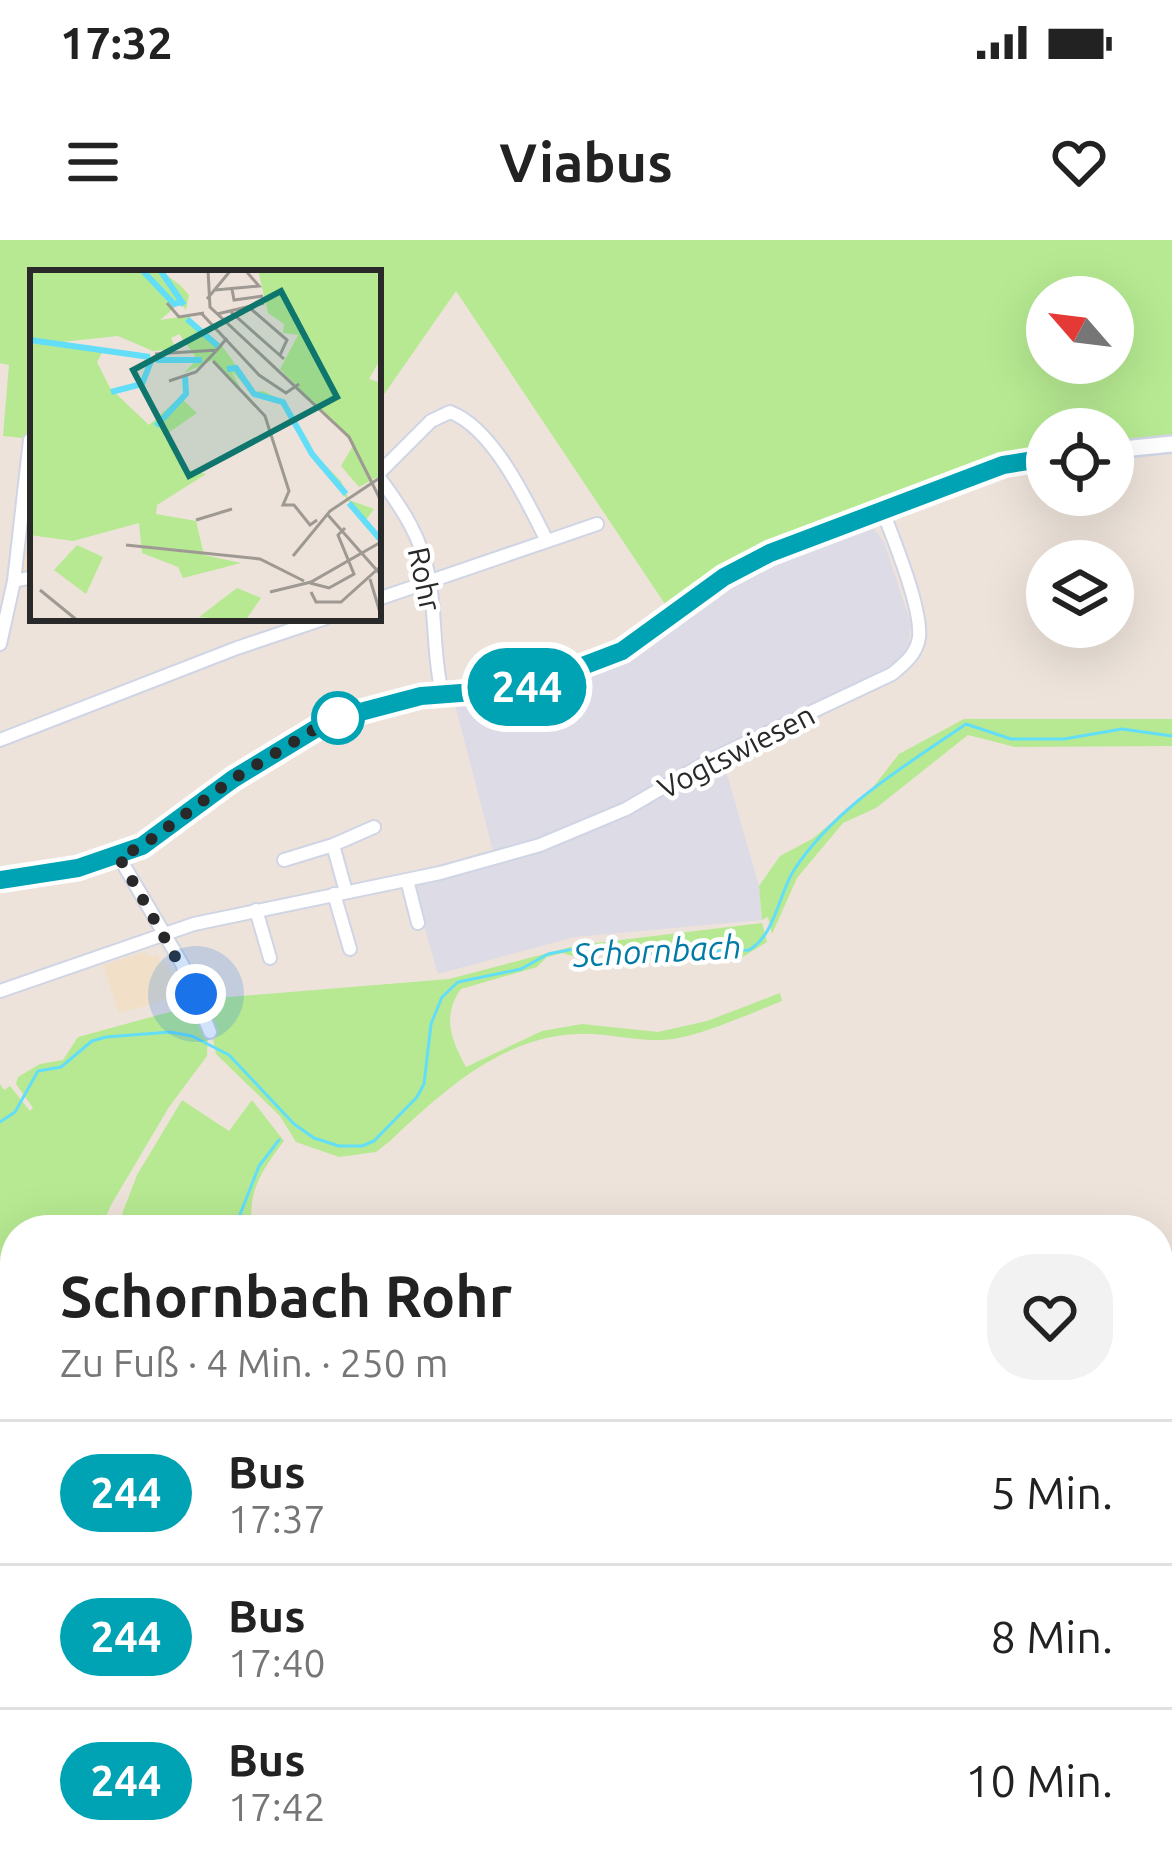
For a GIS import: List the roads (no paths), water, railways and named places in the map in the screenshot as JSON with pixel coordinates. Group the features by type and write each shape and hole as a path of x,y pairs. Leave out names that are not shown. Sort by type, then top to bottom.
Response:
{"street":[{"path":"381,472 430,421 450,412 468,418 511,477 547,541"},
{"path":"0,644 14,581 30,440"},
{"path":"1134,448 1172,443"},
{"path":"0,880 119,857 330,720 442,693 525,688 622,651 724,577 770,553 1003,465 1026,461"},
{"name":"Rohr","path":"381,479 406,513 421,546 442,693"},
{"name":"Vogtswiesen","path":"0,991 162,934 520,851 626,809 710,760 892,674 908,662 919,636 882,509"},
{"path":"381,598 597,524"},
{"path":"14,581 30,578"},
{"path":"0,740 237,647 317,621"},
{"path":"284,860 374,827"},
{"path":"333,845 350,949"},
{"path":"119,857 196,994 210,1032"},
{"path":"407,880 418,923"},
{"path":"256,910 270,958"}],"waterway":[{"name":"Schornbach","path":"0,1122 15,1112 38,1071 61,1067 92,1041 170,1032 192,1036 229,1055 294,1124 314,1138 339,1146 362,1146 374,1141 417,1097 424,1084 431,1024 442,997 458,982 521,969 548,954 579,948 616,955 749,950 771,924 794,870 830,827 873,789 966,724 1011,739 1064,739 1122,729 1172,736"},
{"path":"240,1215 259,1166 279,1140"}]}
